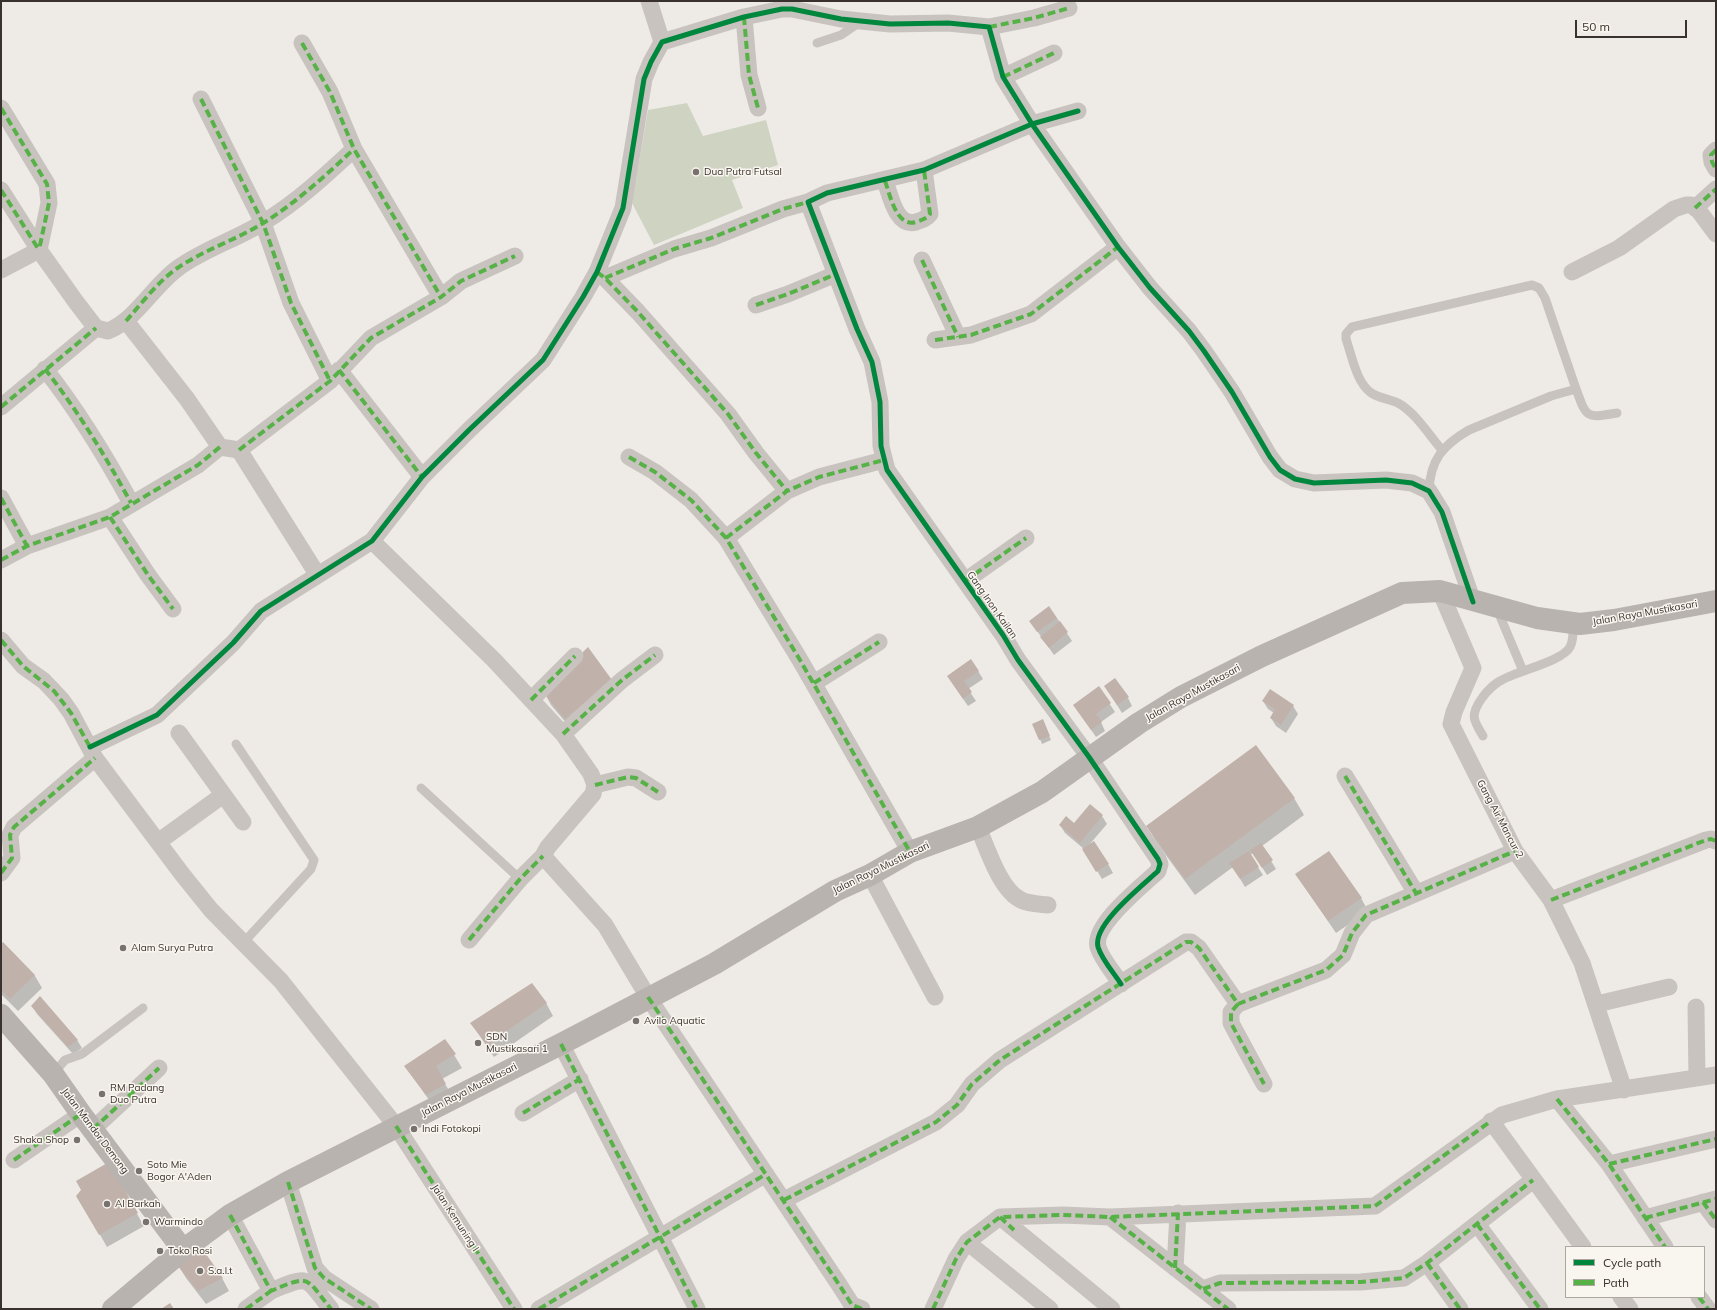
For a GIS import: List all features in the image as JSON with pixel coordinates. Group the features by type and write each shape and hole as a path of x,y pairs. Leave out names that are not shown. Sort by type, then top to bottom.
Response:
{"main road":[{"name":"Jalan Raya Mustikasari","path":"113,1309 183,1250 230,1215 288,1182 396,1126 561,1044 648,997 714,964 835,891 870,875 910,852 978,827 1042,792 1089,757 1163,707 1262,656 1402,593 1440,591 1473,602 1537,618 1573,623 1614,620 1713,604"},
{"name":"Jalan Mandor Demong","path":"1,1016 53,1074 183,1250"}],"street":[{"path":"649,1 662,42"},
{"path":"1,873 12,858 10,835 14,827 93,752 157,715 233,643 261,611 372,540 422,478 469,430 544,360 583,298 601,275 623,208 644,79 650,62 662,42 772,10 792,9 860,21 890,24 948,23 989,27 1034,18 1069,8"},
{"path":"744,17 748,75 758,108"},
{"path":"989,27 1003,77 1032,124 1118,247 1150,288 1189,331 1204,351 1232,392 1270,457 1280,470 1295,479 1314,483 1386,480 1412,483 1430,491 1442,512 1473,602"},
{"path":"302,43 330,92 354,149 441,297"},
{"path":"1003,77 1054,53"},
{"path":"200,99 263,223 291,303 334,376 422,478"},
{"path":"1,108 47,184 49,203 38,250 1,270"},
{"path":"601,275 674,249 711,238 783,208 808,202 827,193 885,181 924,170 1032,124 1078,111"},
{"path":"1,190 38,250 96,328 108,331 126,321 165,279 179,267 263,223 314,186 354,149"},
{"path":"1716,150 1711,155 1712,162 1716,169"},
{"path":"885,181 898,214 908,222 914,223 924,219 930,214 924,170"},
{"path":"1695,208 1716,189"},
{"name":"Gang Inon Kailan","path":"808,202 857,329 872,362 880,402 881,446 887,470 1003,635 1018,660 1089,757 1160,864 1158,872 1113,914 1099,932 1097,940 1098,948 1121,984"},
{"path":"1572,272 1620,248 1674,209 1686,204 1695,208 1716,234"},
{"path":"935,340 971,335 1031,314 1118,247"},
{"path":"126,321 187,399 220,447 239,450 334,376 371,338 441,297 461,281 515,256"},
{"path":"922,260 958,337"},
{"path":"756,305 788,294 836,274"},
{"path":"601,275 679,357 728,414 756,453 787,491"},
{"path":"1,407 96,328"},
{"path":"45,369 64,393 114,472 131,503"},
{"path":"1,560 27,546 110,517 131,503 198,465 220,447"},
{"path":"239,450 317,574"},
{"path":"629,457 655,472 692,500 726,538 814,683 910,852"},
{"path":"726,538 787,491 819,477 884,460"},
{"path":"1,498 27,546"},
{"path":"110,517 148,575 173,608"},
{"path":"965,582 1026,538"},
{"path":"372,540 440,606 563,734 590,774 595,785 593,794 542,856 520,879 469,940"},
{"name":"Gang Air Mancur 2","path":"1440,591 1473,668 1454,712 1451,724 1515,851 1551,900 1582,963 1597,1004 1624,1090"},
{"name":"Jalan Kemuning I","path":"1,640 23,666 54,691 71,713 93,752 158,842 211,910 244,942 280,981 396,1126 514,1309"},
{"path":"814,683 879,642"},
{"path":"563,734 622,680 655,655"},
{"path":"531,700 575,656"},
{"path":"180,733 243,822"},
{"path":"1345,776 1416,893"},
{"path":"595,785 628,777 636,778 658,792"},
{"path":"158,842 223,794"},
{"path":"978,827 1003,882 1012,894 1022,901 1048,905"},
{"path":"1551,900 1706,840 1711,839 1716,841"},
{"path":"1264,1084 1231,1023 1231,1012 1238,1004 1326,970 1343,955 1352,933 1366,915 1515,851"},
{"path":"542,856 605,925 648,997 784,1200 852,1305 862,1309"},
{"path":"870,875 935,997"},
{"path":"784,1200 936,1122 957,1105 972,1084 1000,1060 1186,942 1191,942 1200,948 1238,1004"},
{"path":"1597,1004 1669,987"},
{"path":"1696,1007 1697,1078"},
{"path":"561,1044 697,1309"},
{"path":"14,1160 87,1121 159,1068"},
{"path":"933,1309 956,1259 966,1242 1000,1218 1063,1215 1110,1217 1375,1206 1491,1121 1502,1115 1557,1099 1716,1075"},
{"path":"523,1113 580,1079"},
{"path":"1557,1099 1609,1164 1664,1246"},
{"path":"1491,1121 1533,1180 1583,1246"},
{"path":"1609,1164 1716,1139"},
{"path":"539,1309 766,1174"},
{"path":"1203,1289 1220,1283 1361,1282 1397,1280 1404,1278 1427,1263 1533,1180"},
{"path":"288,1182 316,1268 324,1278 371,1309"},
{"path":"1645,1218 1710,1201 1716,1220"},
{"path":"1175,1268 1178,1213"},
{"path":"230,1215 271,1290"},
{"path":"1110,1217 1228,1309"},
{"path":"1000,1218 1112,1309"},
{"path":"1477,1224 1540,1309"},
{"path":"966,1242 1050,1309"},
{"path":"1427,1263 1460,1309"},
{"path":"246,1309 271,1290 302,1279 307,1281 312,1286 331,1309"},
{"path":"1622,1298 1630,1309"},
{"path":"1700,1298 1708,1309"}],"lane":[{"path":"816,43 841,35 860,21"},
{"path":"1442,450 1408,410 1393,401 1370,393 1364,386 1358,374 1346,340 1346,334 1352,327 1532,285 1536,286 1546,298 1584,410 1594,417 1617,413"},
{"path":"1430,491 1430,474 1442,450 1457,437 1469,430 1551,396 1576,389"},
{"path":"1497,608 1523,671"},
{"path":"1483,736 1473,718 1474,709 1484,695 1501,680 1557,658 1570,648 1573,636 1573,623"},
{"path":"236,744 314,860 311,869 244,942"},
{"path":"422,788 520,879"},
{"path":"53,1074 65,1060 82,1054 143,1008"}],"green space":[{"name":"Dua Putra Futsal","path":"687,103 703,136 766,120 778,165 732,180 743,208 654,245 632,203 648,110"}],"building":[{"path":"1049,606 1057,618 1037,632 1029,621"},
{"path":"1060,621 1068,632 1049,648 1040,637"},
{"path":"588,647 612,680 565,719 543,692"},
{"path":"971,659 979,671 964,681 972,692 963,699 947,676"},
{"path":"1115,678 1129,697 1117,705 1104,686"},
{"path":"1099,686 1111,703 1096,714 1102,722 1091,730 1073,705"},
{"path":"1270,689 1294,705 1281,725 1270,718 1275,709 1262,701"},
{"path":"1043,719 1050,736 1039,740 1032,724"},
{"path":"1256,745 1295,798 1185,879 1146,826"},
{"path":"1090,804 1103,815 1080,843 1059,825 1066,816 1074,823"},
{"path":"1094,841 1109,864 1096,872 1082,849"},
{"path":"1261,843 1273,860 1262,868 1250,850"},
{"path":"1249,851 1259,867 1240,879 1229,863"},
{"path":"1329,851 1362,898 1328,921 1295,874"},
{"path":"3,942 35,975 10,999 1,990 1,944"},
{"path":"532,983 547,1003 487,1045 470,1023"},
{"path":"40,996 78,1040 68,1047 31,1006"},
{"path":"445,1039 456,1054 436,1066 446,1084 426,1095 404,1066"},
{"name":"Al Barkah","path":"109,1162 138,1213 99,1235 76,1196 81,1190 76,1181"},
{"name":"S.a.l.t","path":"201,1247 223,1278 198,1291 177,1265"},
{"path":"170,1303 174,1309 161,1309"}],"marked path":[{"path":"989,27 1034,18 1069,8"},
{"path":"744,17 749,75 758,108"},
{"path":"302,43 330,92 354,149 441,297"},
{"path":"1003,77 1054,53"},
{"path":"201,99 263,223 291,303 330,381"},
{"path":"1,108 47,184 49,203 39,250"},
{"path":"126,321 151,292 171,273 189,261 244,234 277,214 311,187 354,149"},
{"path":"1716,150 1711,155 1712,162 1716,169"},
{"path":"885,181 895,209 899,215 903,220 916,222 922,220 930,214 924,170"},
{"path":"1695,208 1716,189"},
{"path":"1,190 39,250"},
{"path":"605,278 674,249 711,238 783,209 808,202"},
{"path":"935,340 971,335 1031,314 1118,247"},
{"path":"239,450 330,381 371,338 441,297 461,281 515,256"},
{"path":"922,260 958,337"},
{"path":"597,272 605,278 638,312 728,414 756,453 787,491"},
{"path":"756,305 788,294 836,274"},
{"path":"1,407 96,328"},
{"path":"45,369 91,434 131,503"},
{"path":"339,370 422,477"},
{"path":"1,560 27,546 110,517 198,465 220,447"},
{"path":"629,457 655,472 691,500 726,538 800,660 910,852"},
{"path":"726,538 787,491 819,477 884,460 884,457"},
{"path":"1,498 27,546"},
{"path":"110,517 148,575 173,609"},
{"path":"965,581 1026,538"},
{"path":"1,640 23,666 54,691 71,713 90,747 93,745"},
{"path":"814,683 879,642"},
{"path":"563,734 622,680 655,655"},
{"path":"531,700 575,656"},
{"path":"1,873 12,858 10,835 14,827 95,758"},
{"path":"1345,776 1416,893"},
{"path":"595,785 628,777 636,778 658,792"},
{"path":"1551,900 1706,840 1711,839 1716,841"},
{"path":"784,1200 936,1122 957,1105 972,1084 1000,1060 1186,942 1191,942 1199,948 1238,1004 1326,970 1343,955 1352,933 1366,915 1515,851"},
{"path":"469,940 520,879 543,856"},
{"path":"648,997 852,1305 862,1309"},
{"path":"1238,1004 1231,1012 1231,1023 1264,1084"},
{"path":"561,1044 697,1309"},
{"path":"93,1129 159,1068"},
{"path":"523,1113 580,1079"},
{"path":"1557,1099 1609,1164 1664,1246"},
{"path":"14,1160 81,1114"},
{"path":"933,1309 956,1259 967,1242 1000,1217 1063,1215 1110,1217 1375,1206 1491,1121"},
{"path":"396,1126 514,1309"},
{"path":"1609,1164 1716,1139"},
{"path":"539,1309 766,1174"},
{"path":"1203,1289 1220,1283 1361,1282 1404,1278 1427,1263 1533,1180"},
{"path":"288,1182 315,1268 324,1278 371,1309"},
{"path":"1645,1218 1716,1199"},
{"path":"1703,1202 1716,1220"},
{"path":"1175,1268 1178,1213"},
{"path":"230,1215 271,1291 294,1282 306,1282 316,1290 331,1309"},
{"path":"1000,1217 1014,1230"},
{"path":"1110,1217 1228,1309"},
{"path":"1477,1224 1540,1309"},
{"path":"1427,1263 1460,1309"},
{"path":"246,1309 271,1291"},
{"path":"1700,1298 1708,1309"}],"cycle path":[{"path":"90,747 157,715 233,643 261,611 372,541 422,477 543,360 597,272 623,208 644,79 662,42 744,17 782,9 792,9 841,19 890,24 948,23 989,27 1003,77 1032,124 1118,247 1150,288 1189,331 1204,351 1232,392 1270,457 1280,470 1295,479 1314,483 1386,480 1412,483 1429,491 1442,512 1473,602"},
{"path":"1078,111 1032,124 924,170 827,193 808,202 857,329 872,362 880,402 881,446 887,470 1003,635 1018,660 1089,757 1158,859 1160,864 1158,871 1130,896 1110,917 1098,938 1098,947 1100,952 1105,962 1121,984"}],"place":[{"name":"Dua Putra Futsal","path":"696,172"},
{"name":"Alam Surya Putra","path":"123,948"},
{"name":"Avilo Aquatic","path":"636,1021"},
{"name":"SDN Mustikasari 1","path":"478,1043"},
{"name":"RM Padang Duo Putra","path":"102,1094"},
{"name":"Indi Fotokopi","path":"414,1129"},
{"name":"Shaka Shop","path":"77,1140"},
{"name":"Soto Mie Bogor A'Aden","path":"139,1171"},
{"name":"Al Barkah","path":"107,1204"},
{"name":"Warmindo","path":"146,1222"},
{"name":"Toko Rosi","path":"160,1251"},
{"name":"S.a.l.t","path":"200,1271"}]}
